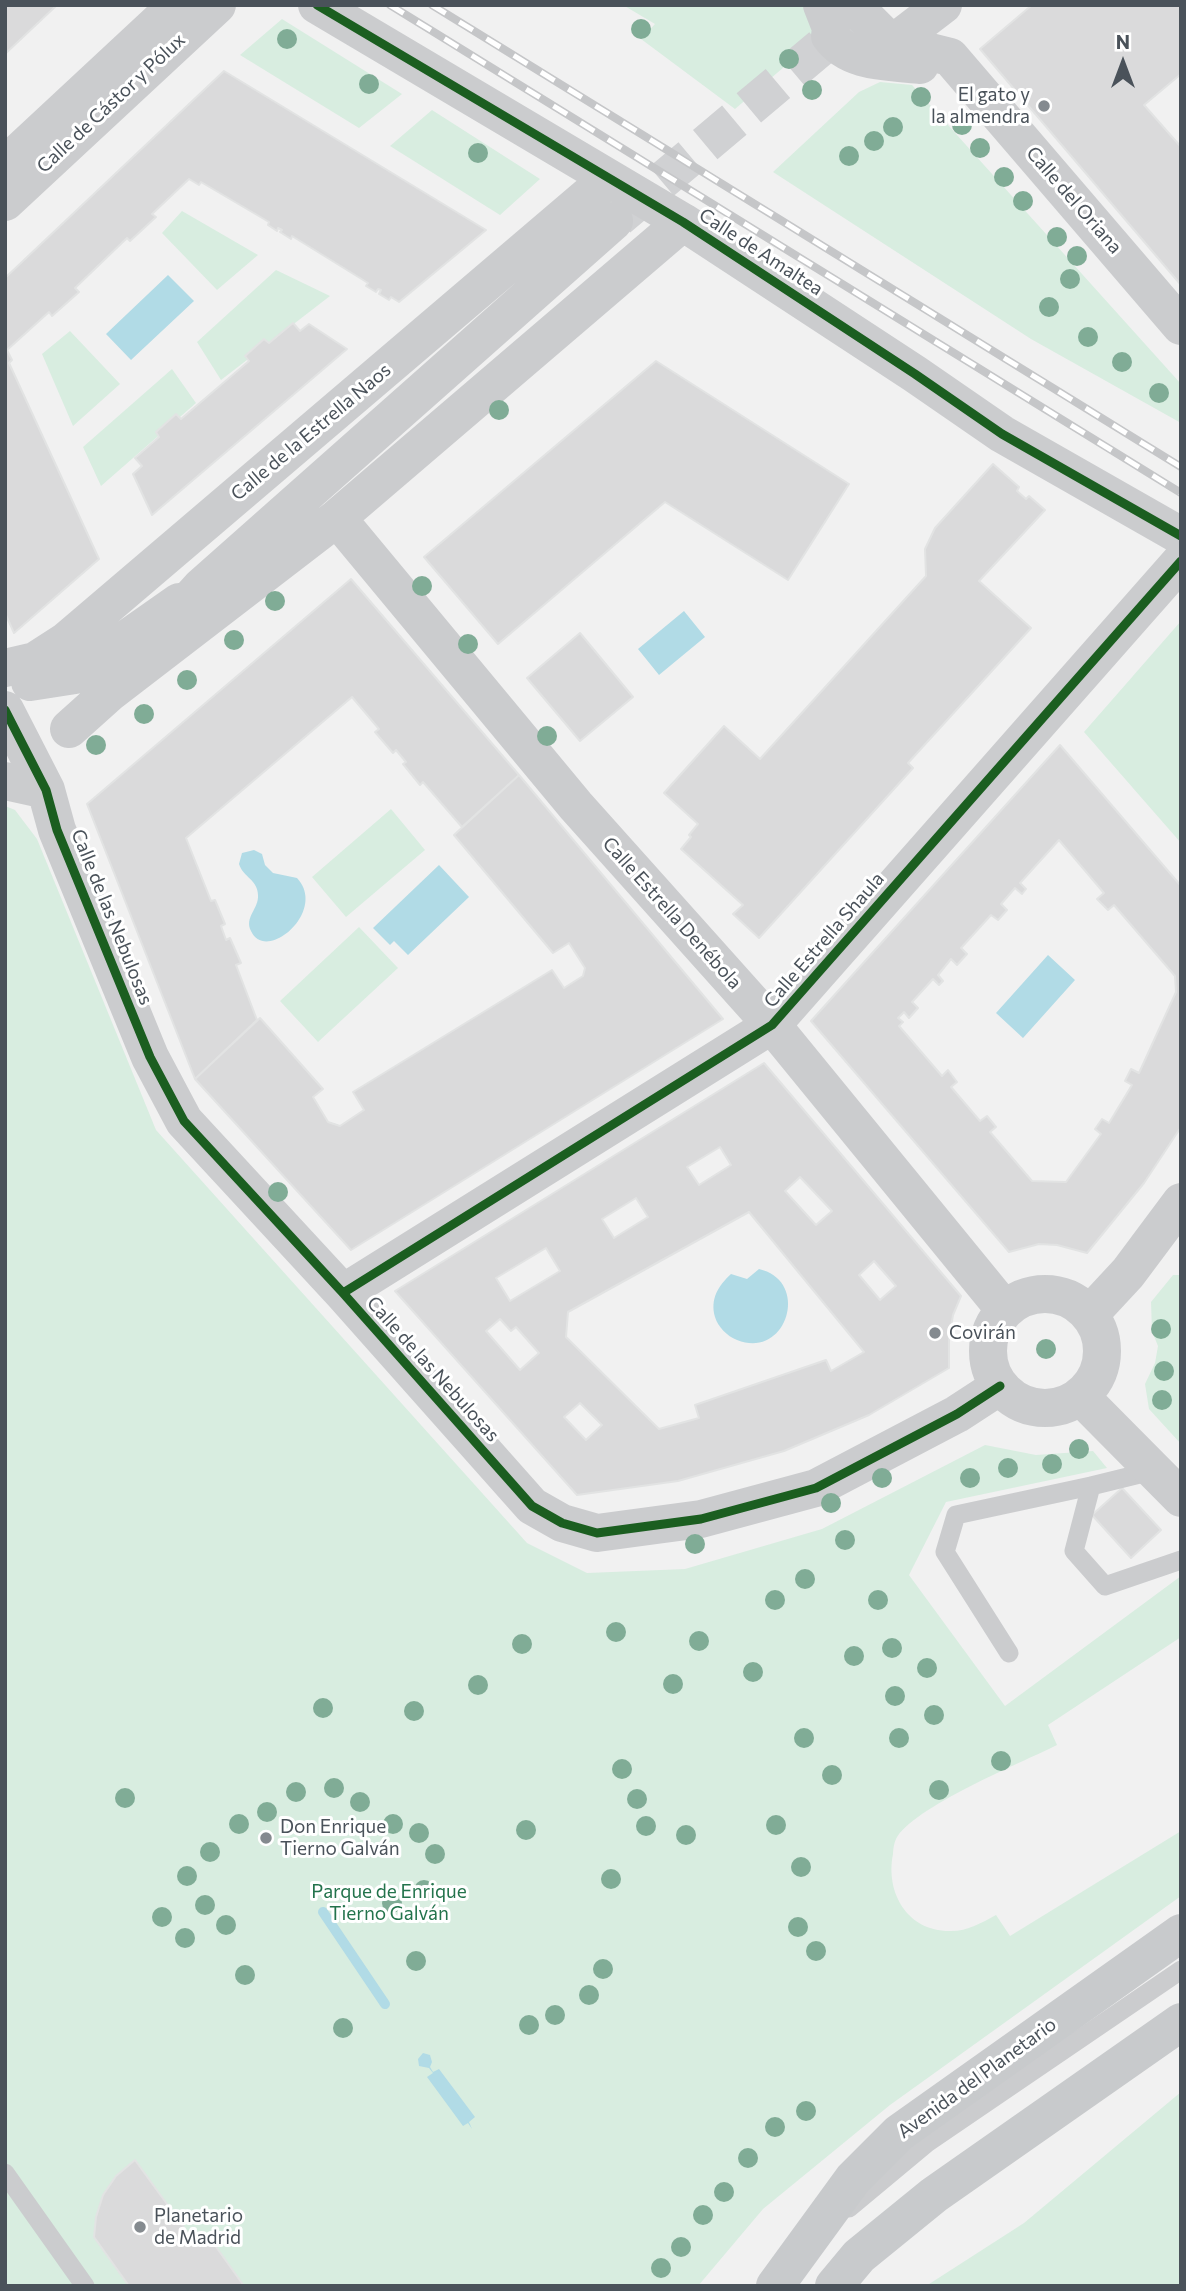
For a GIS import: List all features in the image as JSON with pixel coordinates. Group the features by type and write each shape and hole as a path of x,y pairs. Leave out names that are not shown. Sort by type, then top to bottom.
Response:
{"main road":[{"name":"Avenida del Planetario","path":"778,2281 853,2179 899,2133 1181,1933"},
{"path":"834,2286 859,2256 934,2195 1181,2022"}],"street":[{"name":"Calle de Cástor y Pólux","path":"5,164 177,5"},
{"name":"Calle de Cástor y Pólux","path":"5,202 216,5"},
{"name":"Calle de Amaltea","path":"317,5 683,222 1002,434 1181,536"},
{"path":"892,44 943,5"},
{"name":"Calle del Oriana","path":"956,5 953,43 966,75"},
{"name":"Calle del Oriana","path":"835,13 860,43 877,47 892,44 902,50 950,57 1181,326"},
{"name":"Calle del Oriana","path":"835,13 830,36 837,45 855,55 880,62 938,68 954,75 966,75"},
{"name":"Calle de la Estrella Naos","path":"13,677 66,641 608,179"},
{"path":"13,677 75,675 201,587 614,221"},
{"path":"5,781 46,790 51,770 69,729 135,673 337,518 683,222"},
{"name":"Calle Estrella Denébola","path":"337,518 576,806 772,1025 1005,1310"},
{"name":"Calle Estrella Shaula","path":"343,1293 772,1025 1181,561"},
{"path":"135,673 138,658 201,587"},
{"path":"13,677 47,690 55,696 65,711 69,729"},
{"name":"Calle de las Nebulosas","path":"5,710 46,790 57,830 150,1057 184,1121 343,1293 533,1506 562,1523 597,1533 701,1519 817,1488 957,1414 1000,1385"},
{"path":"1089,1315 1128,1273 1181,1202"},
{"path":"1039,1295 1058,1296 1075,1303 1089,1315 1098,1331 1102,1349 1100,1366 1092,1383 1080,1396 1065,1405 1047,1408 1029,1406 1013,1398 1000,1385 992,1371 988,1355 989,1339 995,1323 1005,1310 1021,1300 1039,1295"},
{"path":"1080,1396 1181,1498"}],"lane":[{"path":"1009,1653 945,1552 957,1515 1152,1471"},
{"path":"1091,1486 1074,1551 1105,1586 1181,1560"},
{"path":"778,2281 853,2204 927,2143 1181,1970"},
{"path":"5,2173 85,2286"}],"green space":[{"path":"623,5 818,5 833,25 735,109 641,39 655,24"},
{"path":"282,19 402,94 359,128 240,55"},
{"path":"880,82 912,85 1181,384 1181,423 1031,339 773,172 859,92"},
{"path":"432,110 540,179 500,215 390,146"},
{"path":"182,211 258,255 217,290 162,233"},
{"path":"276,270 330,296 221,380 197,342"},
{"path":"70,331 120,384 73,426 42,354"},
{"path":"172,369 196,403 101,486 83,447"},
{"path":"1181,621 1181,843 1084,732"},
{"name":"Parque de Enrique Tierno Galván","path":"5,806 15,810 37,839 156,1130 527,1543 587,1573 685,1569 822,1529 985,1445 1036,1455 1093,1451 1107,1468 946,1502 909,1575 1005,1706 1181,1576 1181,1637 1048,1725 1057,1745 995,1774 923,1813 906,1827 895,1841 891,1869 896,1896 903,1908 923,1925 936,1930 957,1931 996,1915 1010,1936 1181,1831 1181,1896 890,2105 763,2209 698,2286 5,2286"},
{"path":"391,809 425,850 346,917 312,877"},
{"path":"359,927 398,968 318,1042 280,1001"},
{"path":"1173,1275 1181,1275 1181,1444 1149,1409 1145,1384 1155,1363 1158,1346 1152,1331 1151,1302"},
{"path":"1181,2092 1181,2286 926,2286 1024,2223"}],"water":[{"path":"168,275 194,301 131,360 106,334"},
{"path":"684,611 705,637 659,675 638,649"},
{"path":"254,850 262,854 265,865 273,873 297,878 305,891 305,905 300,918 291,929 269,941 259,940 249,926 258,900 257,890 239,864 242,853"},
{"path":"439,865 469,897 408,955 394,941 390,945 373,928"},
{"path":"1048,955 1075,980 1023,1038 996,1013"},
{"path":"759,1269 775,1276 785,1288 788,1302 786,1316 780,1329 769,1339 754,1343 737,1340 726,1334 718,1324 714,1299 722,1283 731,1274 747,1279"},
{"path":"423,2053 430,2055 433,2072 439,2069 475,2117 469,2122 472,2129 468,2123 463,2126 427,2077 433,2073 429,2068 419,2066 418,2059"}],"building":[{"path":"5,5 57,5 5,54"},
{"path":"1032,5 1181,5 1181,74 1144,105 1181,147 1181,285 980,49"},
{"path":"224,71 486,230 399,302 379,294 381,290 376,292 366,286 368,283 292,236 291,239 280,232 282,230 278,228 277,231 268,225 269,222 201,182 199,185 189,179 152,214 156,217 130,241 127,238 75,288 79,292 52,316 49,312 7,350 12,360 9,363 99,559 14,633 5,613 5,278"},
{"path":"293,323 300,331 309,324 347,349 152,515 133,474 142,466 135,458 159,437 156,432 176,414 181,419 249,361 245,356 264,339 269,343"},
{"path":"656,361 849,484 788,580 665,502 498,644 424,557"},
{"path":"993,464 1019,487 1017,491 1026,499 1029,496 1045,510 979,581 1031,628 908,763 913,768 759,938 733,914 743,905 681,849 698,824 664,793 724,726 760,759 926,576 925,549 935,528"},
{"path":"351,579 519,775 462,827 423,782 420,785 403,764 406,762 396,750 393,753 375,732 379,729 352,697 186,838 211,901 215,900 225,924 221,926 226,940 230,938 241,963 236,965 257,1020 195,1079 87,804"},
{"path":"580,633 633,697 580,741 527,678"},
{"path":"1060,745 1181,886 1181,1127 1144,1183 1087,1253 1057,1245 1039,1244 1009,1252 811,1021","holes":["1059,840 1104,893 1097,899 1108,910 1114,905 1175,976 1176,992 1139,1073 1131,1069 1125,1081 1132,1085 1109,1123 1102,1119 1095,1129 1101,1134 1066,1182 1032,1181 990,1132 996,1127 987,1116 980,1121 951,1087 957,1082 948,1070 942,1076 899,1026 903,1022 898,1018 904,1012 909,1018 918,1008 912,1002 933,979 939,985 943,981 938,975 951,959 957,965 967,954 961,948 991,915 998,920 1007,910 1001,904 1015,888 1022,894 1026,889 1020,883"]},
{"path":"519,775 723,1019 351,1250 195,1079 260,1018 323,1089 313,1097 328,1122 340,1126 364,1110 353,1092 552,970 564,988 583,976 585,968 569,943 553,953 454,835"},
{"path":"764,1063 961,1296 953,1315 949,1339 949,1368 869,1415 784,1451 678,1481 577,1495 395,1291","holes":["720,1147 731,1165 699,1185 687,1167","800,1177 832,1211 816,1225 785,1191","636,1198 648,1217 614,1238 602,1219","749,1212 864,1352 831,1371 826,1360 695,1405 699,1418 659,1429 566,1337 568,1312","546,1248 560,1271 510,1301 496,1278","874,1261 896,1286 880,1300 859,1275","500,1319 511,1331 516,1327 539,1353 520,1370 486,1331","580,1403 602,1425 586,1440 564,1417"]},
{"path":"1122,1488 1161,1530 1131,1558 1092,1515"},
{"name":"Planetario de Madrid","path":"135,2160 196,2244 205,2241 214,2244 244,2286 129,2286 94,2237 96,2217 103,2195 116,2176"}],"waterway":[{"path":"323,1912 385,2004"}],"tunnel":[{"path":"618,218 858,16"}],"railway":[{"path":"390,5 1181,493"},
{"path":"432,5 1181,467"}],"cycle path":[{"path":"317,5 683,222 1002,434 1181,536"},
{"path":"343,1293 772,1025 1181,561"},
{"path":"5,710 46,790 57,830 150,1057 184,1121 343,1293 532,1506 562,1523 597,1533 701,1519 816,1488 957,1414 1000,1386"}],"place":[{"name":"El gato y la almendra","path":"1044,106"},
{"name":"Covirán","path":"935,1333"},
{"name":"Don Enrique Tierno Galván","path":"266,1838"},
{"name":"Planetario de Madrid","path":"140,2227"}]}
